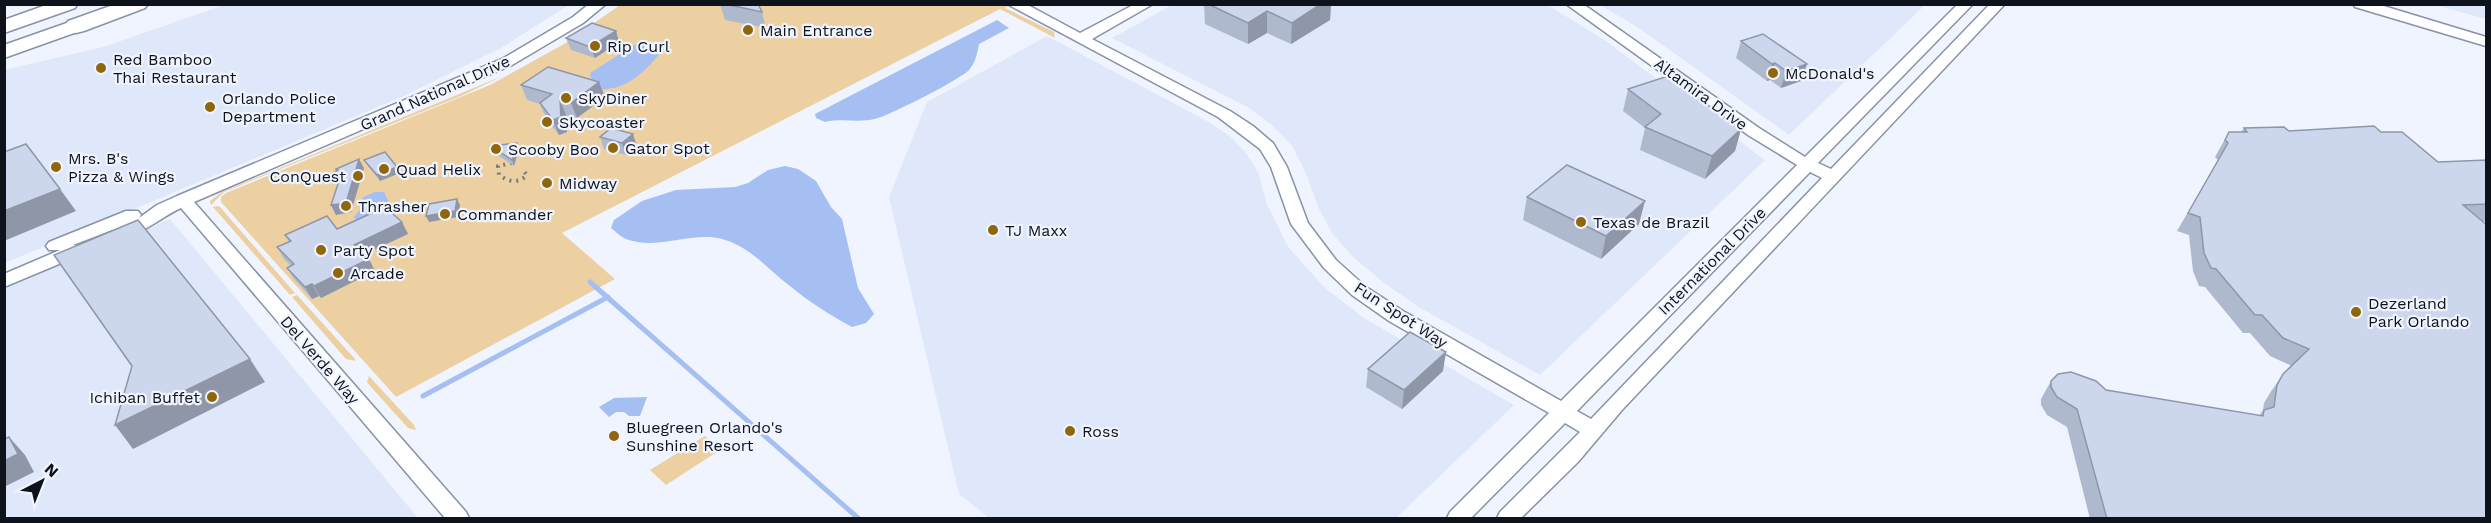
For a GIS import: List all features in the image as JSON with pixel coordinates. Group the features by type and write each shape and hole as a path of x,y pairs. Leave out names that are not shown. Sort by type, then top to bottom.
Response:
{"highway":[{"path":"76,26 138,4"}],"main road":[{"path":"4,27 68,4"},
{"path":"4,52 133,4"}],"street":[{"name":"Grand National Drive","path":"4,281 149,220 163,209 183,200 507,62 578,20 599,4"},
{"name":"Fun Spot Way","path":"1014,4 1224,114 1247,129 1267,146 1279,167 1305,231 1330,264 1359,291 1396,316 1594,430"},
{"path":"1080,38 1095,33 1146,4"},
{"name":"Altamira Drive","path":"1573,4 1629,41 1776,148 1834,177"},
{"name":"International Drive","path":"1508,519 1998,4"},
{"path":"2360,4 2487,42"},
{"path":"2398,4 2487,31"},
{"path":"1960,45 1954,27 1962,9"},
{"name":"International Drive","path":"1458,519 1962,9"},
{"path":"1935,35 1942,44 1943,53 1940,66"},
{"name":"Del Verde Way","path":"183,200 458,519"},
{"name":"Grand National Drive","path":"4,268 143,210 163,209"}],"shaded area":[{"path":"224,5 569,5 501,48 404,96 5,263 4,70 103,47"},
{"path":"620,5 1010,5 1005,8 1054,32 1055,38 1000,9 562,233 615,279 396,397 221,202 221,197 490,85 564,44"},
{"path":"1172,5 1548,5 1606,41 1765,160 1540,375 1417,306 1353,257 1332,233 1292,146 1273,126 1249,108 1112,38"},
{"path":"1600,5 1925,5 1789,135 1637,27"},
{"path":"2435,5 2486,5 2486,19"},
{"path":"1047,36 1207,121 1230,136 1246,153 1258,172 1267,204 1288,247 1324,287 1364,318 1514,405 1396,518 989,518 959,494 889,197 927,102"},
{"path":"505,75 461,96 224,192 211,205 210,201 222,192"},
{"path":"219,206 295,293 290,295 213,207"},
{"path":"170,219 418,518 5,518 4,289"},
{"path":"297,295 356,361 346,359 292,297"},
{"path":"369,376 416,430 408,428 371,387 367,382"},
{"path":"705,436 720,450 666,485 650,470"}],"water":[{"path":"997,20 1009,28 979,44 975,61 969,70 939,89 875,119 825,122 816,118 815,114"},
{"path":"645,42 660,45 663,49 643,72 617,87 598,89 590,73 634,45"},
{"path":"785,166 798,169 816,181 831,207 842,219 858,288 874,314 866,323 852,327 836,318 797,292 742,247 722,239 698,237 650,243 638,242 624,238 611,228 614,220 642,201 676,190 735,187 748,183 768,170"},
{"path":"375,192 384,192 389,202 381,211 356,221 354,217 359,211 363,197"},
{"path":"647,397 640,416 629,416 624,412 616,412 609,417 599,407 614,398"}],"building":[{"path":"725,4 758,4 762,12"},
{"path":"1208,4 1321,4 1292,23 1267,11 1248,23"},
{"path":"592,23 616,31 590,47 566,38"},
{"path":"1763,34 1807,64 1786,71 1775,63 1772,64 1741,41"},
{"path":"548,67 599,82 571,103 560,100 561,117 553,120 540,103 552,94 521,85"},
{"path":"1668,76 1741,129 1712,156 1645,127 1661,114 1628,89"},
{"name":"Dezerland Park Orlando","path":"2374,126 2381,132 2402,132 2438,162 2487,160 2487,204 2463,205 2487,225 2487,519 2107,519 2077,409 2057,397 2051,387 2051,381 2058,374 2071,372 2096,381 2106,390 2263,416 2264,410 2274,407 2277,385 2283,374 2309,349 2283,338 2262,315 2255,315 2216,269 2211,268 2204,253 2200,217 2188,213 2228,143 2225,140 2229,132 2247,132 2244,128 2284,127 2289,131"},
{"path":"611,128 633,134 622,143 600,137"},
{"path":"517,143 512,160 491,146"},
{"path":"26,144 60,189 4,211 4,152"},
{"path":"385,152 397,167 377,175 364,160"},
{"path":"359,159 346,203 331,205 340,178 333,173 338,170 336,169"},
{"path":"1567,165 1645,201 1606,236 1527,197"},
{"path":"457,199 455,211 426,216 429,204"},
{"path":"385,207 402,222 354,245 369,259 314,286 312,284 305,287 287,268 294,264 277,247 291,241 285,235 327,216 337,229"},
{"path":"138,220 250,359 115,425 132,366 54,255"},
{"path":"1410,332 1446,352 1404,390 1368,369"},
{"path":"9,437 18,454 4,461 4,439"}],"waterway":[{"path":"590,282 607,297"},
{"path":"423,396 607,297"},
{"path":"607,297 858,518"}],"railway":[{"path":"512,163 498,166 499,175 517,181 527,175 522,169"}],"place":[{"name":"Main Entrance","path":"748,30"},
{"name":"Rip Curl","path":"595,46"},
{"name":"Red Bamboo Thai Restaurant","path":"101,68"},
{"name":"McDonald's","path":"1773,73"},
{"name":"SkyDiner","path":"566,98"},
{"name":"Orlando Police Department","path":"210,107"},
{"name":"Skycoaster","path":"547,122"},
{"name":"Gator Spot","path":"613,148"},
{"name":"Scooby Boo","path":"496,149"},
{"name":"Mrs. B's Pizza & Wings","path":"56,167"},
{"name":"Quad Helix","path":"384,169"},
{"name":"ConQuest","path":"358,176"},
{"name":"Midway","path":"547,183"},
{"name":"Thrasher","path":"346,206"},
{"name":"Commander","path":"445,214"},
{"name":"Texas de Brazil","path":"1581,222"},
{"name":"TJ Maxx","path":"993,230"},
{"name":"Party Spot","path":"321,250"},
{"name":"Arcade","path":"338,273"},
{"name":"Dezerland Park Orlando","path":"2356,312"},
{"name":"Ichiban Buffet","path":"212,397"},
{"name":"Ross","path":"1070,431"},
{"name":"Bluegreen Orlando's Sunshine Resort","path":"614,436"}]}
